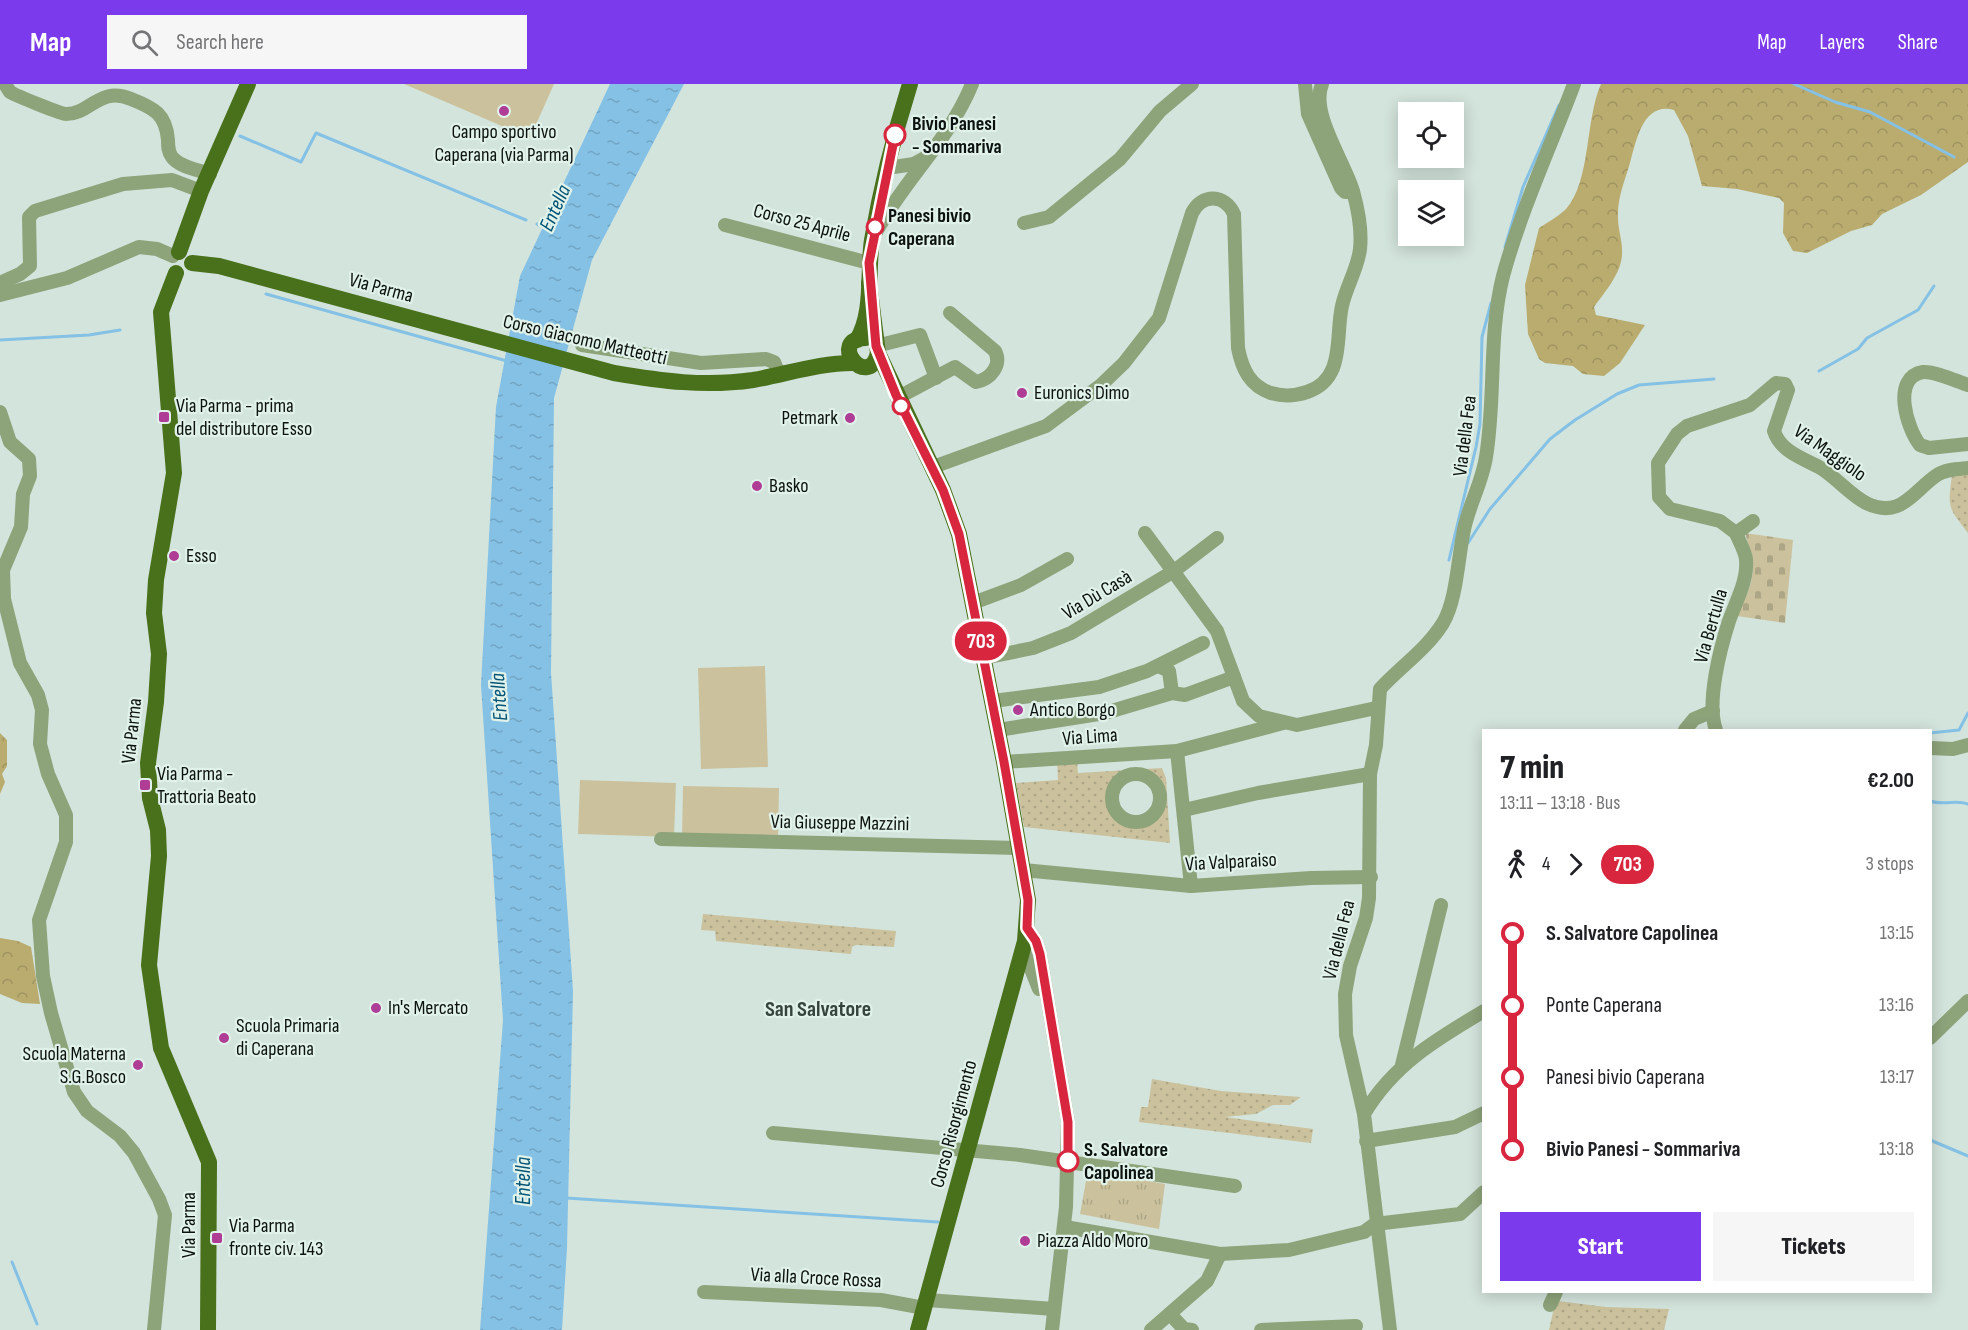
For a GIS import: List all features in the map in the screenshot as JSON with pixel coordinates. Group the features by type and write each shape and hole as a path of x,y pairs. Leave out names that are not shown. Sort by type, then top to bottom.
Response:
{"main road":[{"path":"176,254 188,254 192,263 185,274 176,273 170,265 248,84"},
{"name":"Corso 25 Aprile","path":"910,84 886,172 872,239 864,353 896,396 933,467 959,534 973,603"},
{"name":"Via Parma","path":"192,263 219,266 489,339"},
{"name":"Via Parma","path":"176,273 161,312 174,473 155,591 154,613 159,654 156,702 148,762 150,798 158,830 159,856 149,965 161,1048 209,1162 208,1330"},
{"name":"Corso Giacomo Matteotti","path":"489,339 614,373 697,384 726,383 779,375 864,353"},
{"name":"Corso Risorgimento","path":"918,1330 1014,986 1027,928 1028,900 993,701 973,603"}],"street":[{"path":"4,84 10,92 63,114 78,110 103,97 114,95 134,100 162,116 166,125 168,152 172,158 210,174"},
{"path":"872,239 906,184 929,155 961,107 972,84"},
{"path":"1024,223 1049,217 1120,159 1160,111 1192,84"},
{"path":"1305,84 1308,114 1341,188 1345,192 1353,192"},
{"path":"933,467 1047,426 1101,385 1124,363 1160,318 1192,213 1200,202 1206,199 1220,199 1234,214 1238,348 1241,365 1250,380 1263,390 1279,396 1296,396 1312,391 1325,380 1335,366 1341,326 1341,307 1360,251 1360,227 1353,192 1318,102 1322,84"},
{"name":"Via della Fea","path":"1390,1330 1375,1224 1364,1114 1346,1035 1345,994 1350,966 1366,918 1371,877 1370,774 1376,745 1376,708 1380,689 1422,649 1443,623 1450,606 1464,526 1482,479 1486,456 1491,411 1493,328 1503,276 1532,186 1558,130 1574,84"},
{"path":"906,184 895,184 886,172 914,164 929,155"},
{"path":"0,283 26,271 30,266 29,217 35,211 123,184 172,180 201,191"},
{"name":"Corso 25 Aprile","path":"725,225 869,263"},
{"path":"0,295 67,278 139,247 176,254"},
{"path":"896,396 955,367 976,382 981,381 998,366 999,359 994,351 950,313"},
{"path":"864,353 920,335 936,378"},
{"name":"Corso Giacomo Matteotti","path":"582,345 701,363 766,359 774,362 779,375"},
{"path":"1968,385 1925,372 1915,375 1908,383 1904,407 1907,422 1920,445 1929,448 1968,444"},
{"name":"Via Maggiolo","path":"1736,533 1720,521 1671,509 1659,497 1658,463 1662,452 1687,426 1750,405 1776,383 1785,384 1788,390 1774,431 1780,444 1825,471 1867,503 1889,508 1905,504 1938,475 1953,469 1968,468"},
{"path":"0,412 10,442 29,459 30,476 23,494 21,527 3,570 4,599 20,663 40,703 40,744 48,774 66,815 66,842 39,920 43,976 51,1013 74,1092 87,1111 120,1136 134,1154 151,1182 165,1215 154,1330"},
{"path":"1736,533 1753,521"},
{"path":"1145,533 1217,632 1243,702 1259,716 1297,726 1376,708"},
{"name":"Via Bertulla","path":"1716,729 1713,711 1720,657 1729,623 1744,584 1746,558 1736,533"},
{"name":"Via Dù Casà","path":"984,658 1033,648 1062,638 1174,571 1217,538"},
{"path":"973,603 1021,585 1067,559"},
{"path":"993,701 1099,687 1158,666 1203,643"},
{"path":"1158,666 1169,671 1172,693"},
{"path":"998,730 1105,713 1172,693 1185,695 1234,677"},
{"path":"1686,729 1694,719 1713,711"},
{"name":"Via Lima","path":"1004,762 1177,751 1283,723"},
{"path":"1932,748 1953,749 1968,745"},
{"path":"1177,751 1191,886"},
{"path":"1184,810 1258,793 1370,774"},
{"name":"Via Giuseppe Mazzini","path":"661,839 1019,848"},
{"name":"Via Valparaiso","path":"1023,870 1191,886 1302,878 1371,877"},
{"path":"1402,1065 1441,905"},
{"path":"1027,928 1036,941 1040,954 1068,1122 1065,1227 1052,1330"},
{"path":"1023,950 1048,1007"},
{"path":"1014,986 1026,984 1039,989"},
{"path":"1932,1036 1968,1001"},
{"path":"1364,1114 1402,1065 1482,1012"},
{"path":"1366,1141 1455,1127 1482,1114"},
{"path":"773,1133 1068,1161 1235,1186"},
{"path":"1065,1227 1220,1254 1288,1250 1364,1232 1375,1224 1460,1214 1482,1194"},
{"path":"1151,1330 1207,1281 1220,1254"},
{"name":"Via alla Croce Rossa","path":"704,1292 1054,1309"},
{"path":"1550,1305 1556,1293"},
{"path":"1170,1314 1187,1330"},
{"path":"1261,1330 1356,1326"}],"green space":[{"name":"Campo sportivo Caperana (via Parma)","path":"404,84 554,84 530,138"},
{"path":"1601,84 1968,84 1968,162 1921,195 1882,214 1872,225 1851,231 1807,253 1793,251 1783,233 1784,203 1779,198 1737,189 1702,186 1688,136 1674,110 1655,111 1639,132 1620,195 1618,218 1622,250 1619,269 1594,307 1596,315 1645,325 1620,363 1604,376 1583,374 1573,366 1545,363 1539,359 1528,334 1525,285 1539,228 1566,209 1580,183 1592,115"},
{"path":"1968,472 1968,533 1953,511 1950,494 1952,474"},
{"path":"1745,533 1793,540 1785,623 1737,616 1748,593 1752,575 1751,557"},
{"path":"765,666 768,767 701,769 698,668"},
{"path":"0,733 7,740 7,766 2,774 5,782 0,794"},
{"path":"1077,760 1078,773 1162,768 1166,778 1170,843 1024,827 1016,783 1058,780 1057,761","holes":["1138,774 1153,781 1159,795 1154,813 1134,822 1119,815 1112,799 1119,781 1127,776"]},
{"path":"580,780 676,783 674,837 578,834"},
{"path":"683,786 779,788 778,838 682,836"},
{"path":"703,914 896,931 894,947 856,945 852,947 851,954 716,941 715,931 701,930"},
{"path":"0,938 18,941 31,947 40,1004 22,1003 0,994"},
{"path":"1152,1079 1221,1091 1301,1097 1290,1105 1273,1105 1256,1114 1225,1117 1313,1129 1311,1143 1139,1122 1141,1107 1148,1107"},
{"path":"1088,1170 1165,1184 1159,1229 1080,1214"},
{"path":"1558,1301 1606,1307 1669,1309 1664,1330 1549,1330 1555,1303"}],"water":[{"name":"Entella","path":"610,84 684,84 592,260 554,398 551,673 573,991 567,1248 562,1330 480,1330 503,1020 481,685 496,407 520,276"}],"waterway":[{"path":"1794,84 1835,102 1870,112 1954,157"},
{"path":"1505,247 1523,187 1559,105"},
{"name":"Entella","path":"240,136 301,162 316,133 526,220"},
{"name":"Entella","path":"537,224 547,228"},
{"path":"1819,371 1858,349 1867,338 1918,310 1934,286"},
{"path":"266,294 507,361"},
{"path":"1449,560 1480,424 1482,337 1491,303"},
{"path":"0,340 89,335 120,330"},
{"path":"1468,543 1490,509 1550,439 1575,420 1617,394 1639,385 1714,379"},
{"path":"1932,733 1959,730 1968,713"},
{"path":"1932,801 1968,804"},
{"path":"1932,1141 1968,1156"},
{"path":"566,1198 938,1222"},
{"path":"12,1262 37,1324"}],"bus line":[{"name":"703","path":"895,135 884,177 869,263 876,346 896,395 933,467 959,534 1004,762 1028,900 1027,928 1036,941 1040,954 1068,1122 1068,1161"}],"place":[{"name":"Campo sportivo Caperana (via Parma)","path":"504,111"},
{"name":"Bivio Panesi - Sommariva","path":"895,135"},
{"name":"Panesi bivio Caperana","path":"875,227"},
{"name":"Euronics Dimo","path":"1022,393"},
{"name":"Via Parma - prima del distributore Esso","path":"164,417"},
{"name":"Petmark","path":"850,418"},
{"name":"Basko","path":"757,486"},
{"name":"Esso","path":"174,556"},
{"name":"Antico Borgo","path":"1018,710"},
{"name":"Via Parma - Trattoria Beato","path":"145,785"},
{"name":"In's Mercato","path":"376,1008"},
{"name":"Scuola Primaria di Caperana","path":"224,1038"},
{"name":"Scuola Materna S.G.Bosco","path":"138,1065"},
{"name":"S. Salvatore Capolinea","path":"1068,1161"},
{"name":"Via Parma fronte civ. 143","path":"217,1238"},
{"name":"Piazza Aldo Moro","path":"1025,1241"}],"district":[{"name":"San Salvatore","path":"818,1009"}]}
